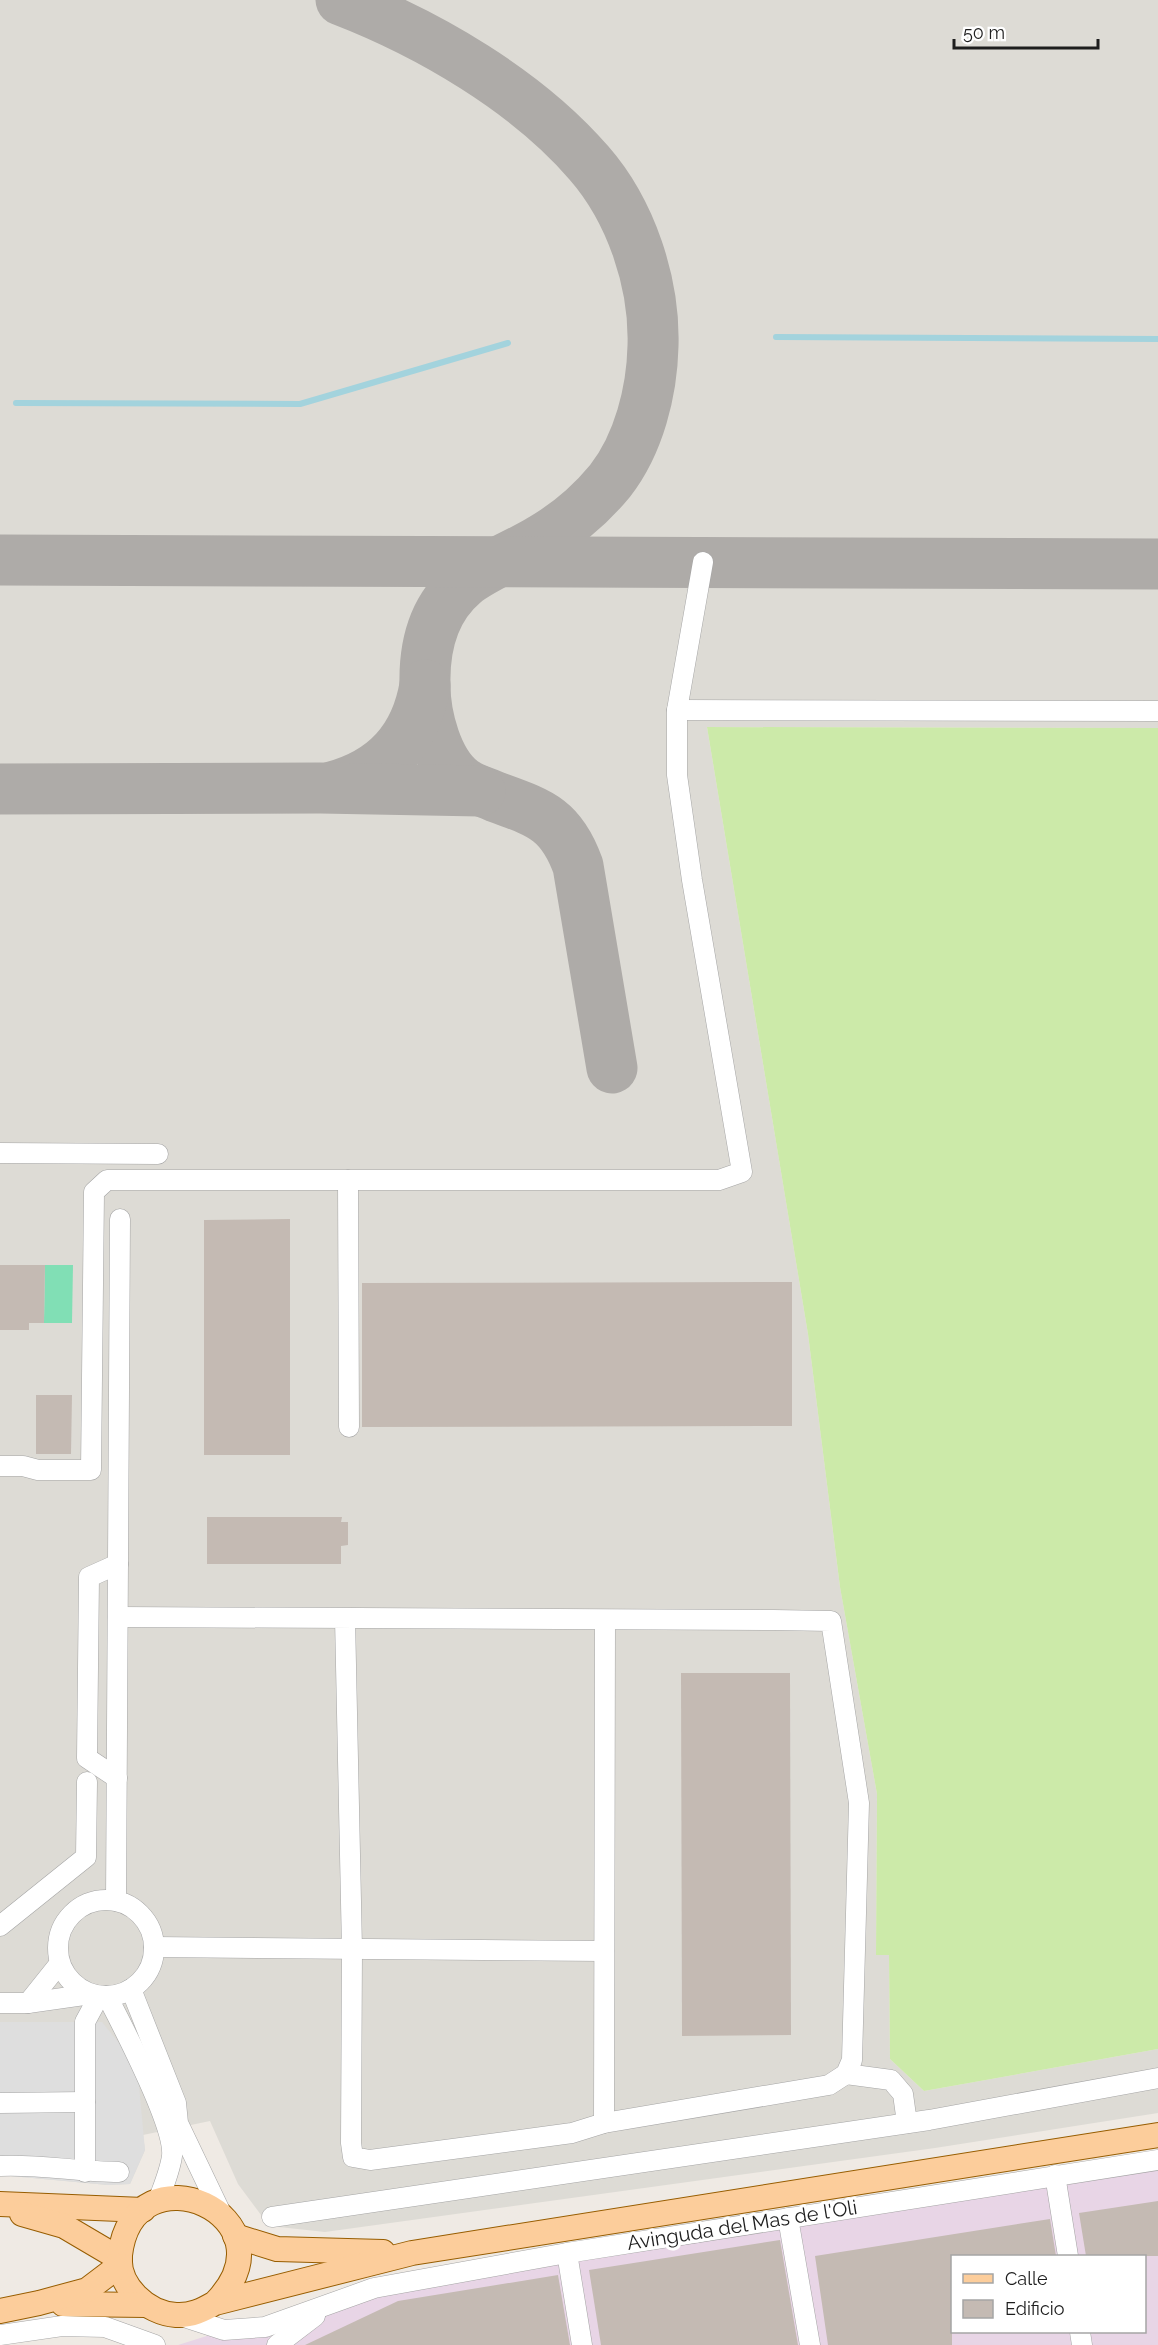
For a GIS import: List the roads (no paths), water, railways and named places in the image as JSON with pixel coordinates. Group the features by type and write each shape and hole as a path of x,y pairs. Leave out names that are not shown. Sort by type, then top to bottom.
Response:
{"main road":[{"path":"150,2205 130,2223 122,2240 120,2262 125,2281 134,2295 146,2306 161,2313 178,2315 197,2312 215,2303 412,2253 1158,2135"},
{"path":"0,2204 150,2205 175,2197 192,2198 208,2204 222,2215 235,2236 238,2254 236,2272 228,2290 215,2303"},
{"path":"0,2209 64,2226 120,2262"},
{"path":"235,2236 277,2249 412,2253"},
{"path":"0,2311 87,2290 120,2262"},
{"path":"39,2303 146,2306"}],"street":[{"path":"0,1466 23,1466 38,1470 91,1470 94,1192 108,1180 719,1180 742,1172 692,880 677,775 677,710 703,562"},
{"path":"677,710 1158,711"},
{"path":"0,1153 151,1154 143,1179"},
{"path":"348,1180 349,1427"},
{"path":"116,1901 120,1219"},
{"path":"117,1778 87,1758 89,1577 118,1564"},
{"path":"118,1617 831,1620 859,1803 852,2060 846,2074 830,2085 604,2123 572,2133 370,2160 353,2157 351,2143 352,1949 345,1618"},
{"path":"604,1620 604,2123"},
{"path":"0,1926 86,1857 87,1782"},
{"path":"0,2003 28,2003 99,1995 120,1994 131,1989 143,1978 152,1964 154,1947 151,1932 143,1918 131,1907 116,1901 99,1901 84,1906 70,1916 61,1930 58,1947 60,1963 72,1982 99,1995 132,2045 165,2124 172,2154 150,2205"},
{"path":"154,1947 604,1951"},
{"path":"28,2003 60,1963"},
{"path":"131,1989 176,2103 178,2123 222,2215"},
{"path":"85,2172 85,2022 99,1995"},
{"path":"846,2074 891,2080 903,2094 907,2123"},
{"path":"272,2217 907,2123 1158,2078"},
{"path":"0,2103 84,2102"},
{"name":"Avinguda del Mas de l'Oli","path":"178,2315 224,2330 265,2327 374,2289 567,2253 1158,2160"},
{"path":"0,2166 26,2164 85,2172 119,2172"},
{"path":"1055,2175 1068,2255"},
{"path":"788,2218 810,2345"},
{"path":"567,2253 582,2345"},
{"name":"Avinguda del Mas de l'Oli","path":"277,2345 329,2305"},
{"path":"0,2335 62,2326 105,2327 155,2345"}],"waterway":[{"path":"776,337 1158,339"},
{"path":"16,403 300,404 508,343"}]}
